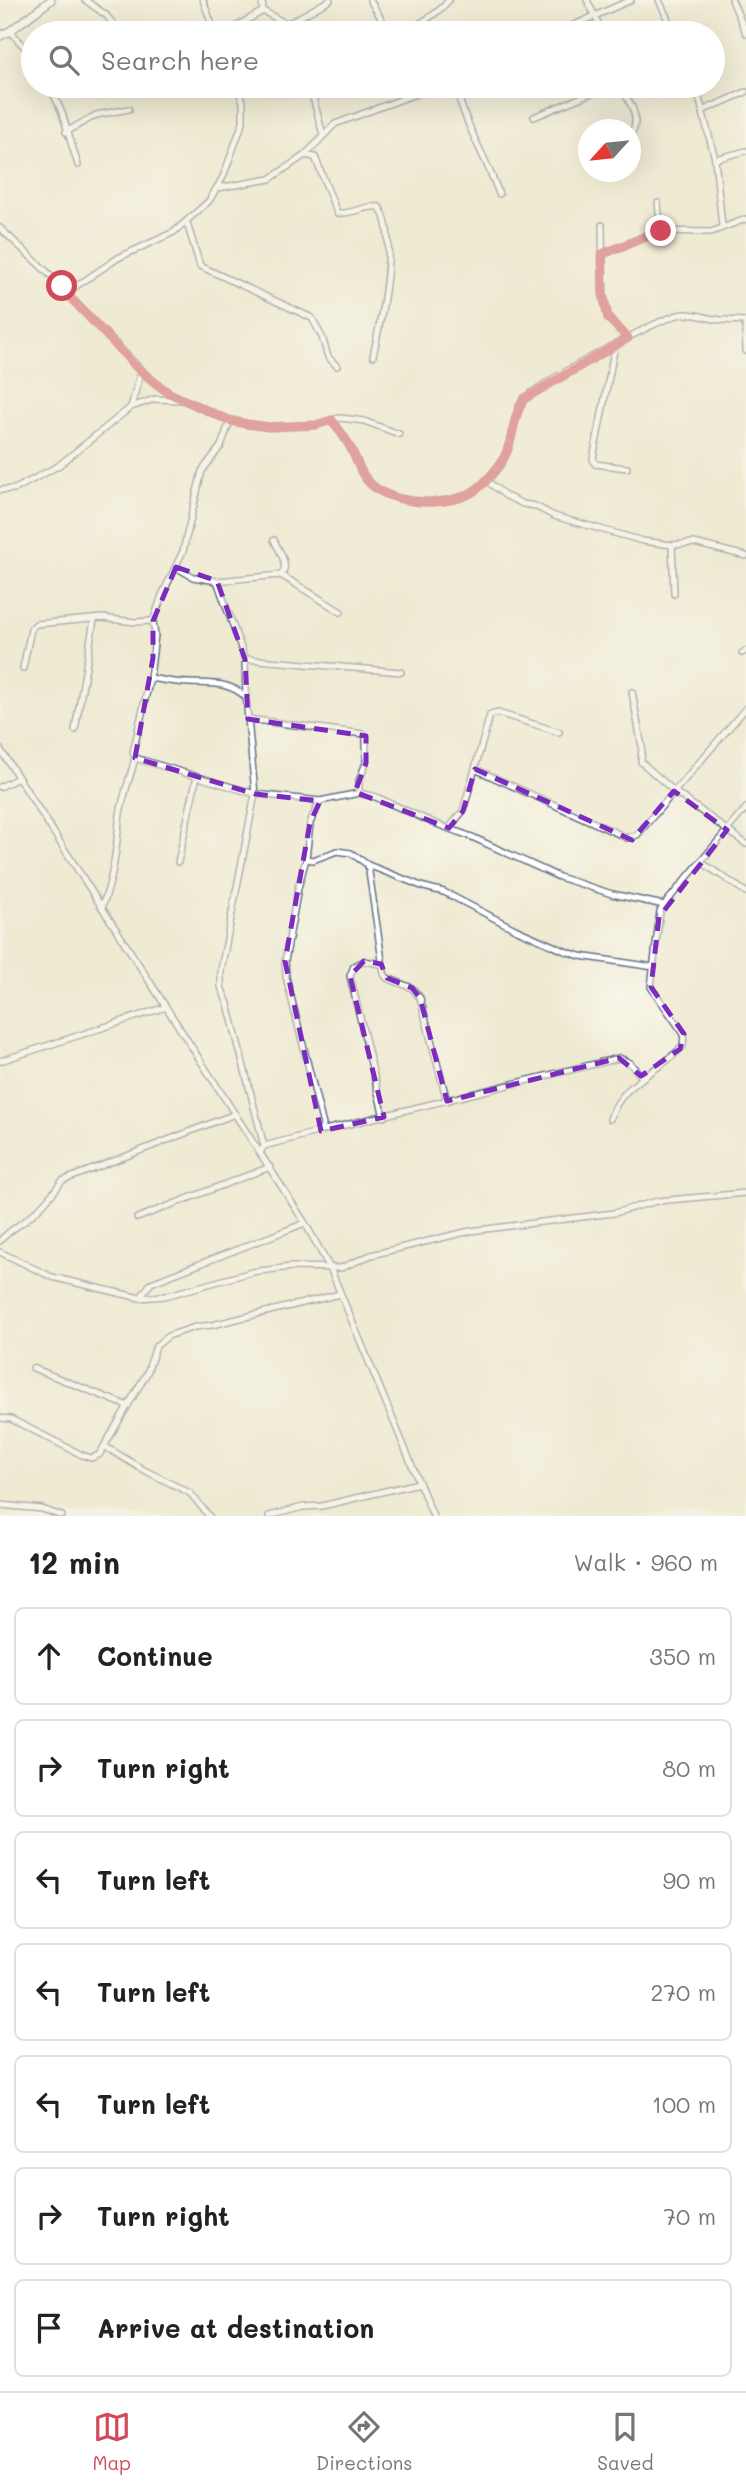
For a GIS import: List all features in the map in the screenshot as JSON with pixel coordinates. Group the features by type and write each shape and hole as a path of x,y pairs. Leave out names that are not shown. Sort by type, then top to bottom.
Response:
{"street":[{"path":"23,21 51,0"},
{"path":"85,0 111,21"},
{"path":"203,0 211,21"},
{"path":"262,0 262,11"},
{"path":"293,21 330,0"},
{"path":"370,0 383,21"},
{"path":"421,21 438,13 449,0"},
{"path":"587,0 596,21"},
{"path":"584,21 631,0"},
{"path":"659,0 669,21"},
{"path":"732,0 746,33"},
{"path":"262,11 281,21"},
{"path":"245,21 262,11"},
{"path":"0,36 21,23"},
{"path":"10,31 21,43"},
{"path":"704,110 746,92"},
{"path":"55,98 78,165"},
{"path":"66,293 118,258 174,233 209,201 218,188 243,122 242,98"},
{"path":"313,98 323,135"},
{"path":"218,188 270,180 305,155 335,124 405,98"},
{"path":"460,98 471,131 499,194"},
{"path":"534,117 579,98"},
{"path":"626,98 636,119"},
{"path":"700,98 715,159 722,226"},
{"path":"66,132 96,115 129,109"},
{"path":"715,159 746,150"},
{"path":"305,155 314,157 337,213 350,213 373,206 379,207 383,212 387,238 387,276 373,356"},
{"path":"658,203 661,231"},
{"path":"602,254 661,231 711,232 746,219"},
{"path":"187,223 200,266 312,318 328,357 337,366"},
{"path":"603,225 603,294 608,318 628,338"},
{"path":"0,228 62,286 141,372 169,393 230,421 269,427 316,425 339,418 364,421 399,434"},
{"path":"332,420 350,446 364,476 383,493 429,502 449,500 470,493 502,462 512,442 518,408 524,399 561,375 662,320 682,314 745,321 746,351"},
{"path":"615,346 593,459 595,464 627,468"},
{"path":"131,407 141,372"},
{"path":"0,490 15,489 58,466 131,407 155,399 187,400"},
{"path":"102,907 111,886 121,813 135,758 133,752 150,678 155,635 153,621 189,532 202,471 221,446 230,421"},
{"path":"486,480 506,496 554,516 643,541 672,545 694,543 746,555"},
{"path":"274,540 285,564 281,575"},
{"path":"672,545 674,594"},
{"path":"176,567 193,577 217,581 281,575 341,612"},
{"path":"217,581 245,659 255,794 221,970 222,987 262,1150 330,1268 433,1516"},
{"path":"23,668 33,625 102,618 153,621"},
{"path":"75,730 94,620"},
{"path":"245,659 401,672"},
{"path":"150,678 188,683 214,682 237,689 246,697"},
{"path":"632,692 642,747 641,762 674,792 746,844"},
{"path":"475,769 627,838 637,835 746,708"},
{"path":"449,828 463,811 488,718 493,713 559,732"},
{"path":"248,719 364,734 366,764 359,781 359,793"},
{"path":"0,748 234,1114 262,1150"},
{"path":"135,758 255,794 320,801 359,793 376,797 559,877 612,894 664,905"},
{"path":"178,862 197,776"},
{"path":"0,787 18,778"},
{"path":"320,801 310,823 306,859 285,961 286,977 323,1125 321,1131"},
{"path":"610,1119 614,1107 641,1076 683,1046 684,1034 651,987 659,917 664,905 746,808"},
{"path":"306,859 313,860 337,851 351,853 368,865 444,892 515,929 565,951 580,956 654,967"},
{"path":"701,862 746,892"},
{"path":"368,865 381,964 387,978 412,988 421,998 447,1101"},
{"path":"381,964 363,961 354,965 350,976 384,1116"},
{"path":"0,1061 166,1007"},
{"path":"262,1150 321,1131 619,1058 630,1063 641,1076"},
{"path":"0,1241 6,1233 48,1200 62,1181 234,1114"},
{"path":"137,1218 270,1167"},
{"path":"0,1252 52,1277 141,1298 165,1296 252,1272 291,1267 341,1268 371,1255 470,1231 614,1213 657,1201 746,1194"},
{"path":"141,1298 151,1283 305,1223"},
{"path":"0,1418 11,1419 64,1448 91,1458 99,1455 106,1447 150,1364 156,1346 169,1336 195,1327 340,1294"},
{"path":"33,1368 128,1406"},
{"path":"106,1447 190,1493 209,1516"},
{"path":"269,1516 419,1483"},
{"path":"0,1505 42,1509 62,1516"}],"highlighted area":[{"path":"176,567 217,581 245,659 248,719 366,736 366,763 355,792 449,828 463,811 475,769 632,840 674,791 727,830 659,917 651,987 684,1034 680,1049 641,1076 619,1058 447,1101 420,998 412,988 387,978 381,964 364,961 350,976 384,1117 321,1131 285,961 310,823 320,801 255,794 135,758 153,658 153,621"}],"route":[{"path":"62,286 137,368 169,393 230,421 247,424 269,427 316,425 332,420 350,446 359,469 370,484 383,493 429,502 449,500 470,493 486,480 502,462 512,442 518,408 524,399 628,338 608,318 603,294 602,254 661,231"}]}
